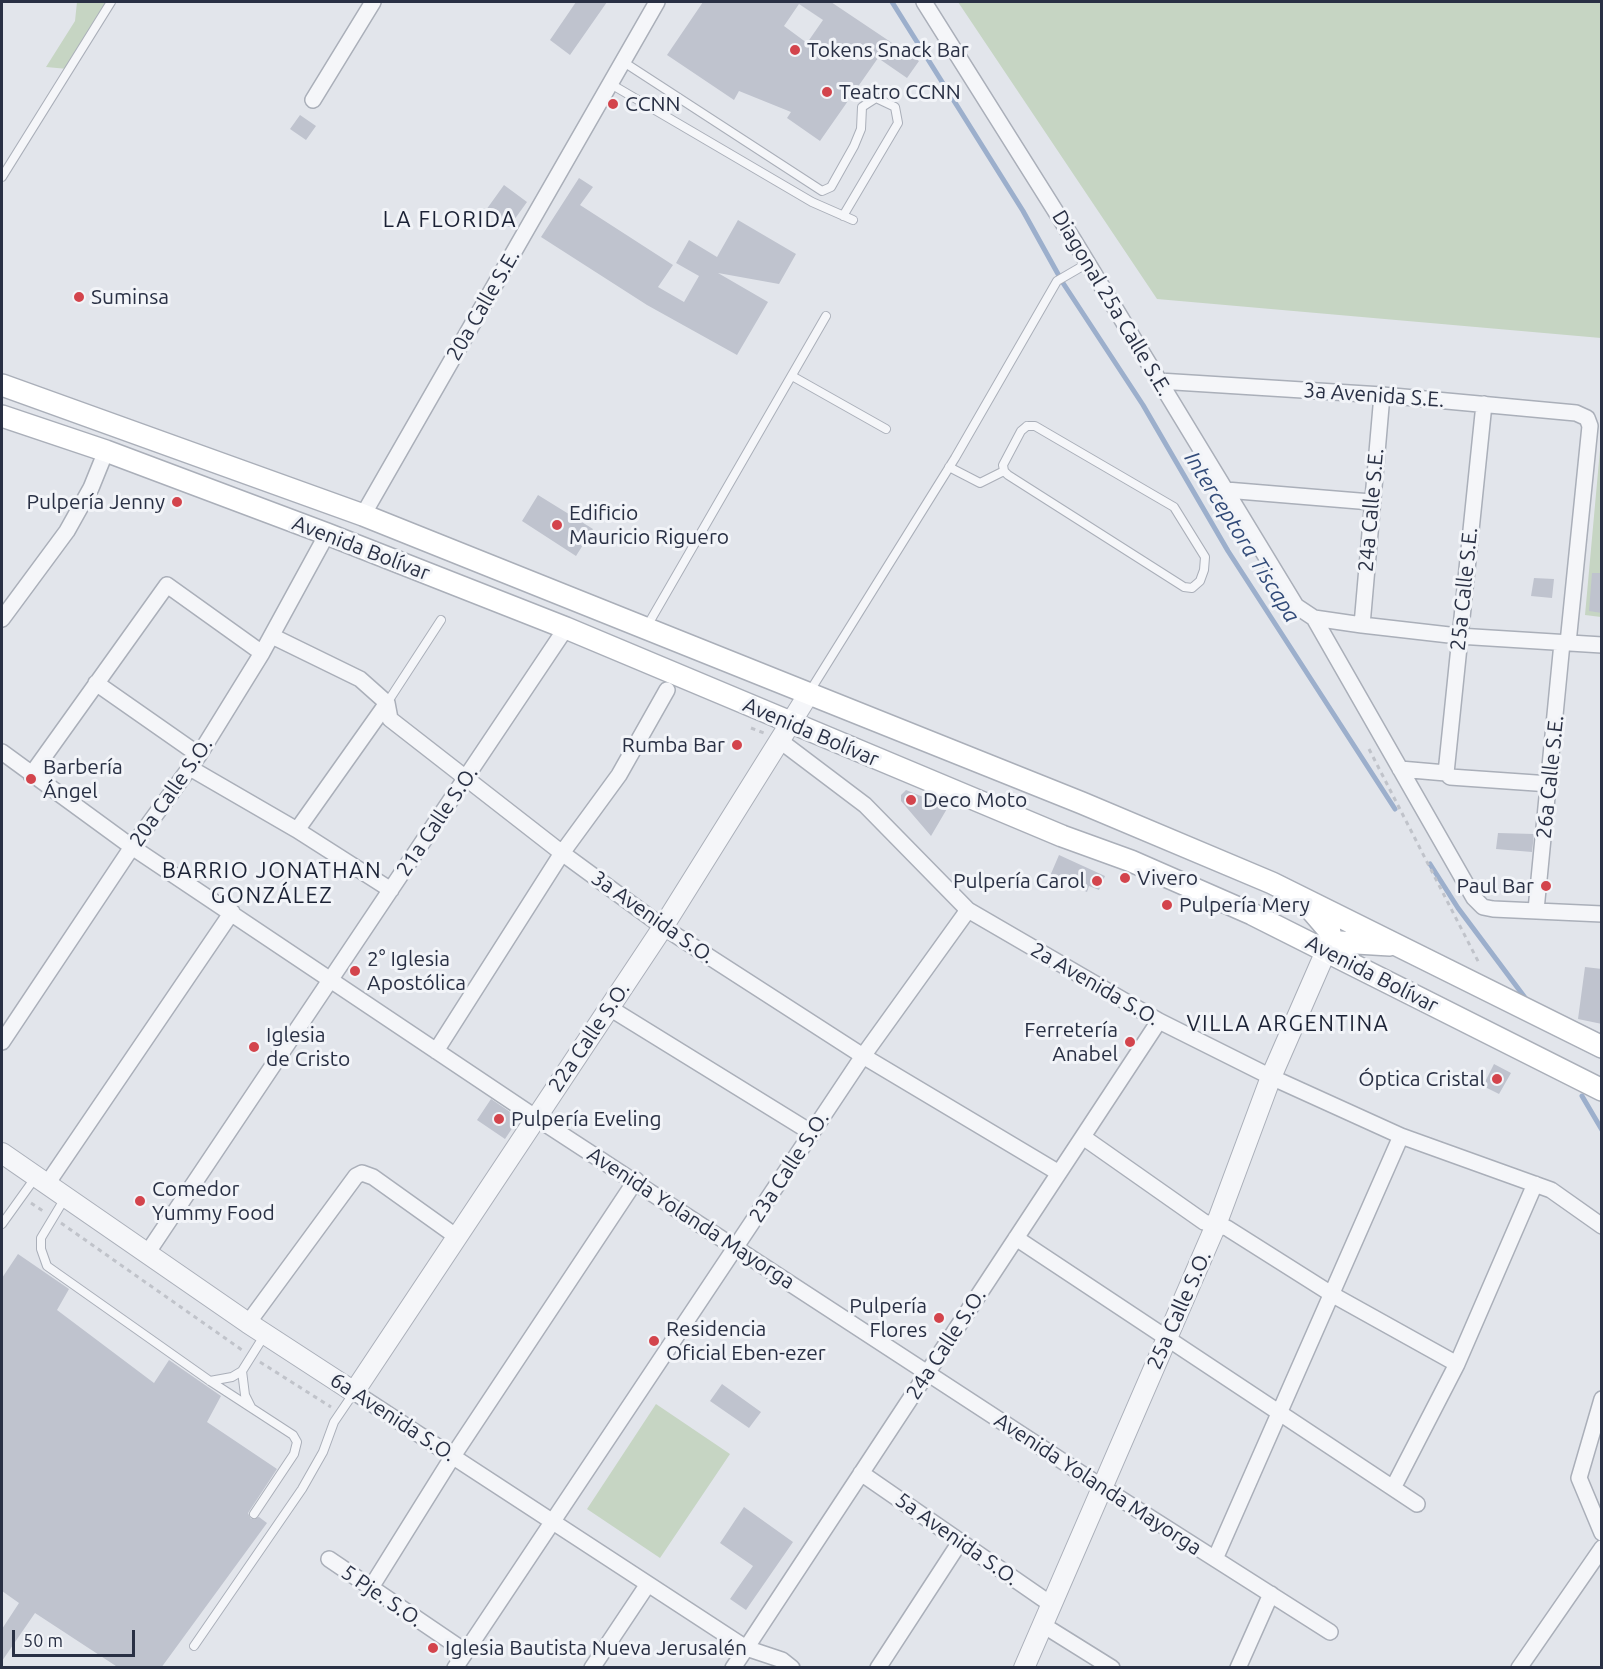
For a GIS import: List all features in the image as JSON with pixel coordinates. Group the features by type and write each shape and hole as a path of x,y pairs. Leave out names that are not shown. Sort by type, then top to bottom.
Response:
{"main road":[{"name":"Avenida Bolívar","path":"2,384 363,515 1082,804 1298,896 1602,1047"},
{"name":"Avenida Bolívar","path":"2,416 106,451 327,534 566,628 784,732 1131,861 1252,914 1596,1087"},
{"path":"1298,896 1330,932 1326,951"},
{"path":"1326,951 1340,942 1400,945"}],"street":[{"path":"313,100 373,2"},
{"name":"20a Calle S.E.","path":"363,515 657,2"},
{"name":"Diagonal 25a Calle S.E.","path":"924,2 1088,263 1296,606 1314,618"},
{"name":"3a Avenida S.E.","path":"1160,381 1382,395 1576,413 1587,418"},
{"name":"24a Calle S.E.","path":"1362,625 1382,395"},
{"name":"25a Calle S.E.","path":"1446,773 1458,636 1484,404"},
{"name":"26a Calle S.E.","path":"1536,910 1590,426 1587,418"},
{"path":"2,619 67,531 91,488 106,451"},
{"path":"1226,490 1371,502"},
{"name":"20a Calle S.O.","path":"2,1042 132,847 199,755 272,636 327,534"},
{"path":"31,775 167,585 262,653"},
{"path":"1314,618 1458,636 1602,645"},
{"path":"1314,618 1474,898 1483,907 1602,914"},
{"name":"21a Calle S.O.","path":"148,1252 566,628"},
{"name":"3a Avenida S.O.","path":"272,636 360,680 387,703 390,719 562,853 663,927 863,1056 1059,1173"},
{"path":"96,683 199,755"},
{"path":"436,1051 562,853 619,775 667,690"},
{"path":"784,732 808,695"},
{"path":"297,830 387,703"},
{"name":"2a Avenida S.O.","path":"784,732 865,805 968,910 1159,1021 1271,1077 1401,1136 1551,1190 1602,1226"},
{"name":"22a Calle S.O.","path":"354,1392 663,927 784,732"},
{"name":"Avenida Yolanda Mayorga","path":"2,752 132,847 535,1117 636,1180 927,1374 1330,1632"},
{"path":"190,768 297,830 391,890"},
{"path":"1400,769 1446,773 1450,777 1550,784"},
{"name":"23a Calle S.O.","path":"455,1668 863,1056 968,910"},
{"path":"42,1180 232,912"},
{"name":"25a Calle S.O.","path":"1024,1668 1216,1225 1271,1077 1326,951"},
{"path":"608,1007 812,1132"},
{"name":"24a Calle S.O.","path":"734,1668 1159,1021"},
{"path":"1215,1559 1401,1136"},
{"path":"1083,1137 1204,1222 1227,1228 1333,1295 1457,1364"},
{"name":"6a Avenida S.O.","path":"2,1153 248,1323 746,1648 782,1660 792,1668"},
{"path":"248,1323 356,1176 362,1173 373,1177 457,1237"},
{"path":"370,1589 453,1456 636,1180"},
{"path":"1393,1488 1457,1364 1535,1184"},
{"path":"1016,1238 1417,1504"},
{"path":"1602,1399 1579,1478 1602,1533"},
{"name":"5a Avenida S.O.","path":"861,1473 1052,1605"},
{"path":"878,1668 960,1542"},
{"path":"1519,1668 1602,1548"},
{"name":"5 Pje. S.O.","path":"328,1559 466,1652"},
{"path":"592,1668 648,1584"},
{"path":"1238,1668 1271,1594"},
{"path":"1043,1625 1112,1668"}],"lane":[{"path":"2,177 111,2"},
{"path":"622,61 822,191 831,187 854,146 861,129 862,107 868,100 876,98 895,107 898,123 843,216"},
{"path":"609,83 812,202 853,220"},
{"path":"808,695 949,467 1057,281 1088,263"},
{"path":"645,630 826,316"},
{"path":"792,376 886,429"},
{"path":"1027,426 1035,426 1174,507 1205,557 1200,581 1192,588 1184,587 1004,471 1003,465 1021,431 1027,426"},
{"path":"949,467 980,483 1004,471"},
{"path":"387,703 441,620"},
{"path":"2,1224 22,1197 42,1180"},
{"path":"66,1197 41,1238 41,1249 47,1266 210,1381 293,1435 297,1442 294,1454 254,1514"},
{"path":"210,1381 232,1377 242,1371 265,1334"},
{"path":"242,1371 245,1395 252,1408"},
{"path":"194,1646 302,1489 354,1392"}],"path":[{"path":"1366,743 1499,996"},
{"path":"22,1197 53,1216 251,1356 341,1413"}],"green space":[{"path":"77,2 111,2 68,69 46,67 75,21"},
{"path":"958,2 1601,2 1601,338 1157,299"},
{"path":"1601,439 1601,617 1585,615"},
{"path":"656,1404 730,1454 660,1558 587,1509"}],"building":[{"path":"576,2 607,2 570,55 550,40"},
{"path":"703,2 831,2 919,61 907,78 878,58 820,141 787,118 791,112 739,91 734,100 667,55","holes":["799,4 823,20 807,43 784,26"]},
{"path":"300,115 316,126 306,140 290,129"},
{"path":"579,178 593,187 580,205 673,265 658,287 684,302 699,276 676,263 689,240 717,257 738,220 796,254 779,284 718,273 768,302 737,355 647,305 541,237"},
{"path":"504,185 527,202 509,227 486,210"},
{"name":"Edificio Mauricio Riguero","path":"538,495 593,529 576,556 522,521"},
{"path":"1592,573 1602,573 1602,613 1589,611"},
{"path":"1534,578 1554,579 1552,598 1531,596"},
{"path":"906,790 948,807 931,836 901,801 901,795"},
{"path":"1498,833 1534,834 1532,852 1496,849"},
{"path":"1059,855 1105,876 1099,890 1089,886 1087,892 1050,876"},
{"path":"1585,967 1602,969 1602,1024 1578,1019"},
{"name":"Óptica Cristal","path":"1494,1064 1511,1073 1499,1094 1483,1086"},
{"name":"Pulpería Eveling","path":"491,1099 519,1118 505,1139 477,1120"},
{"path":"18,1254 69,1289 57,1310 154,1383 169,1360 221,1396 207,1422 277,1469 248,1513 251,1519 259,1517 267,1523 161,1668 119,1668 35,1613 2,1661 2,1629 19,1603 2,1591 2,1278"},
{"path":"722,1384 761,1412 749,1428 710,1401"},
{"path":"744,1507 793,1542 746,1610 730,1599 753,1566 720,1543"}],"waterway":[{"name":"Interceptora Tiscapa","path":"892,2 1023,211 1063,283 1143,405 1228,551 1395,809"},
{"name":"Interceptora Tiscapa","path":"1430,864 1458,908 1529,1003"},
{"path":"1582,1096 1602,1130"}],"place":[{"name":"Tokens Snack Bar","path":"795,50"},
{"name":"Teatro CCNN","path":"827,92"},
{"name":"CCNN","path":"613,104"},
{"name":"Suminsa","path":"79,297"},
{"name":"Pulpería Jenny","path":"177,502"},
{"name":"Edificio Mauricio Riguero","path":"557,525"},
{"name":"Rumba Bar","path":"737,745"},
{"name":"Barbería Ángel","path":"31,779"},
{"name":"Deco Moto","path":"911,800"},
{"name":"Vivero","path":"1125,878"},
{"name":"Pulpería Carol","path":"1097,881"},
{"name":"Paul Bar","path":"1546,886"},
{"name":"Pulpería Mery","path":"1167,905"},
{"name":"2° Iglesia Apostólica","path":"355,971"},
{"name":"Ferretería Anabel","path":"1130,1042"},
{"name":"Iglesia de Cristo","path":"254,1047"},
{"name":"Óptica Cristal","path":"1497,1079"},
{"name":"Pulpería Eveling","path":"499,1119"},
{"name":"Comedor Yummy Food","path":"140,1201"},
{"name":"Pulpería Flores","path":"939,1318"},
{"name":"Residencia Oficial Eben-ezer","path":"654,1341"},
{"name":"Iglesia Bautista Nueva Jerusalén","path":"433,1648"}],"district":[{"name":"LA FLORIDA","path":"450,220"},
{"name":"BARRIO JONATHAN GONZÁLEZ","path":"272,884"},
{"name":"VILLA ARGENTINA","path":"1288,1024"}]}
